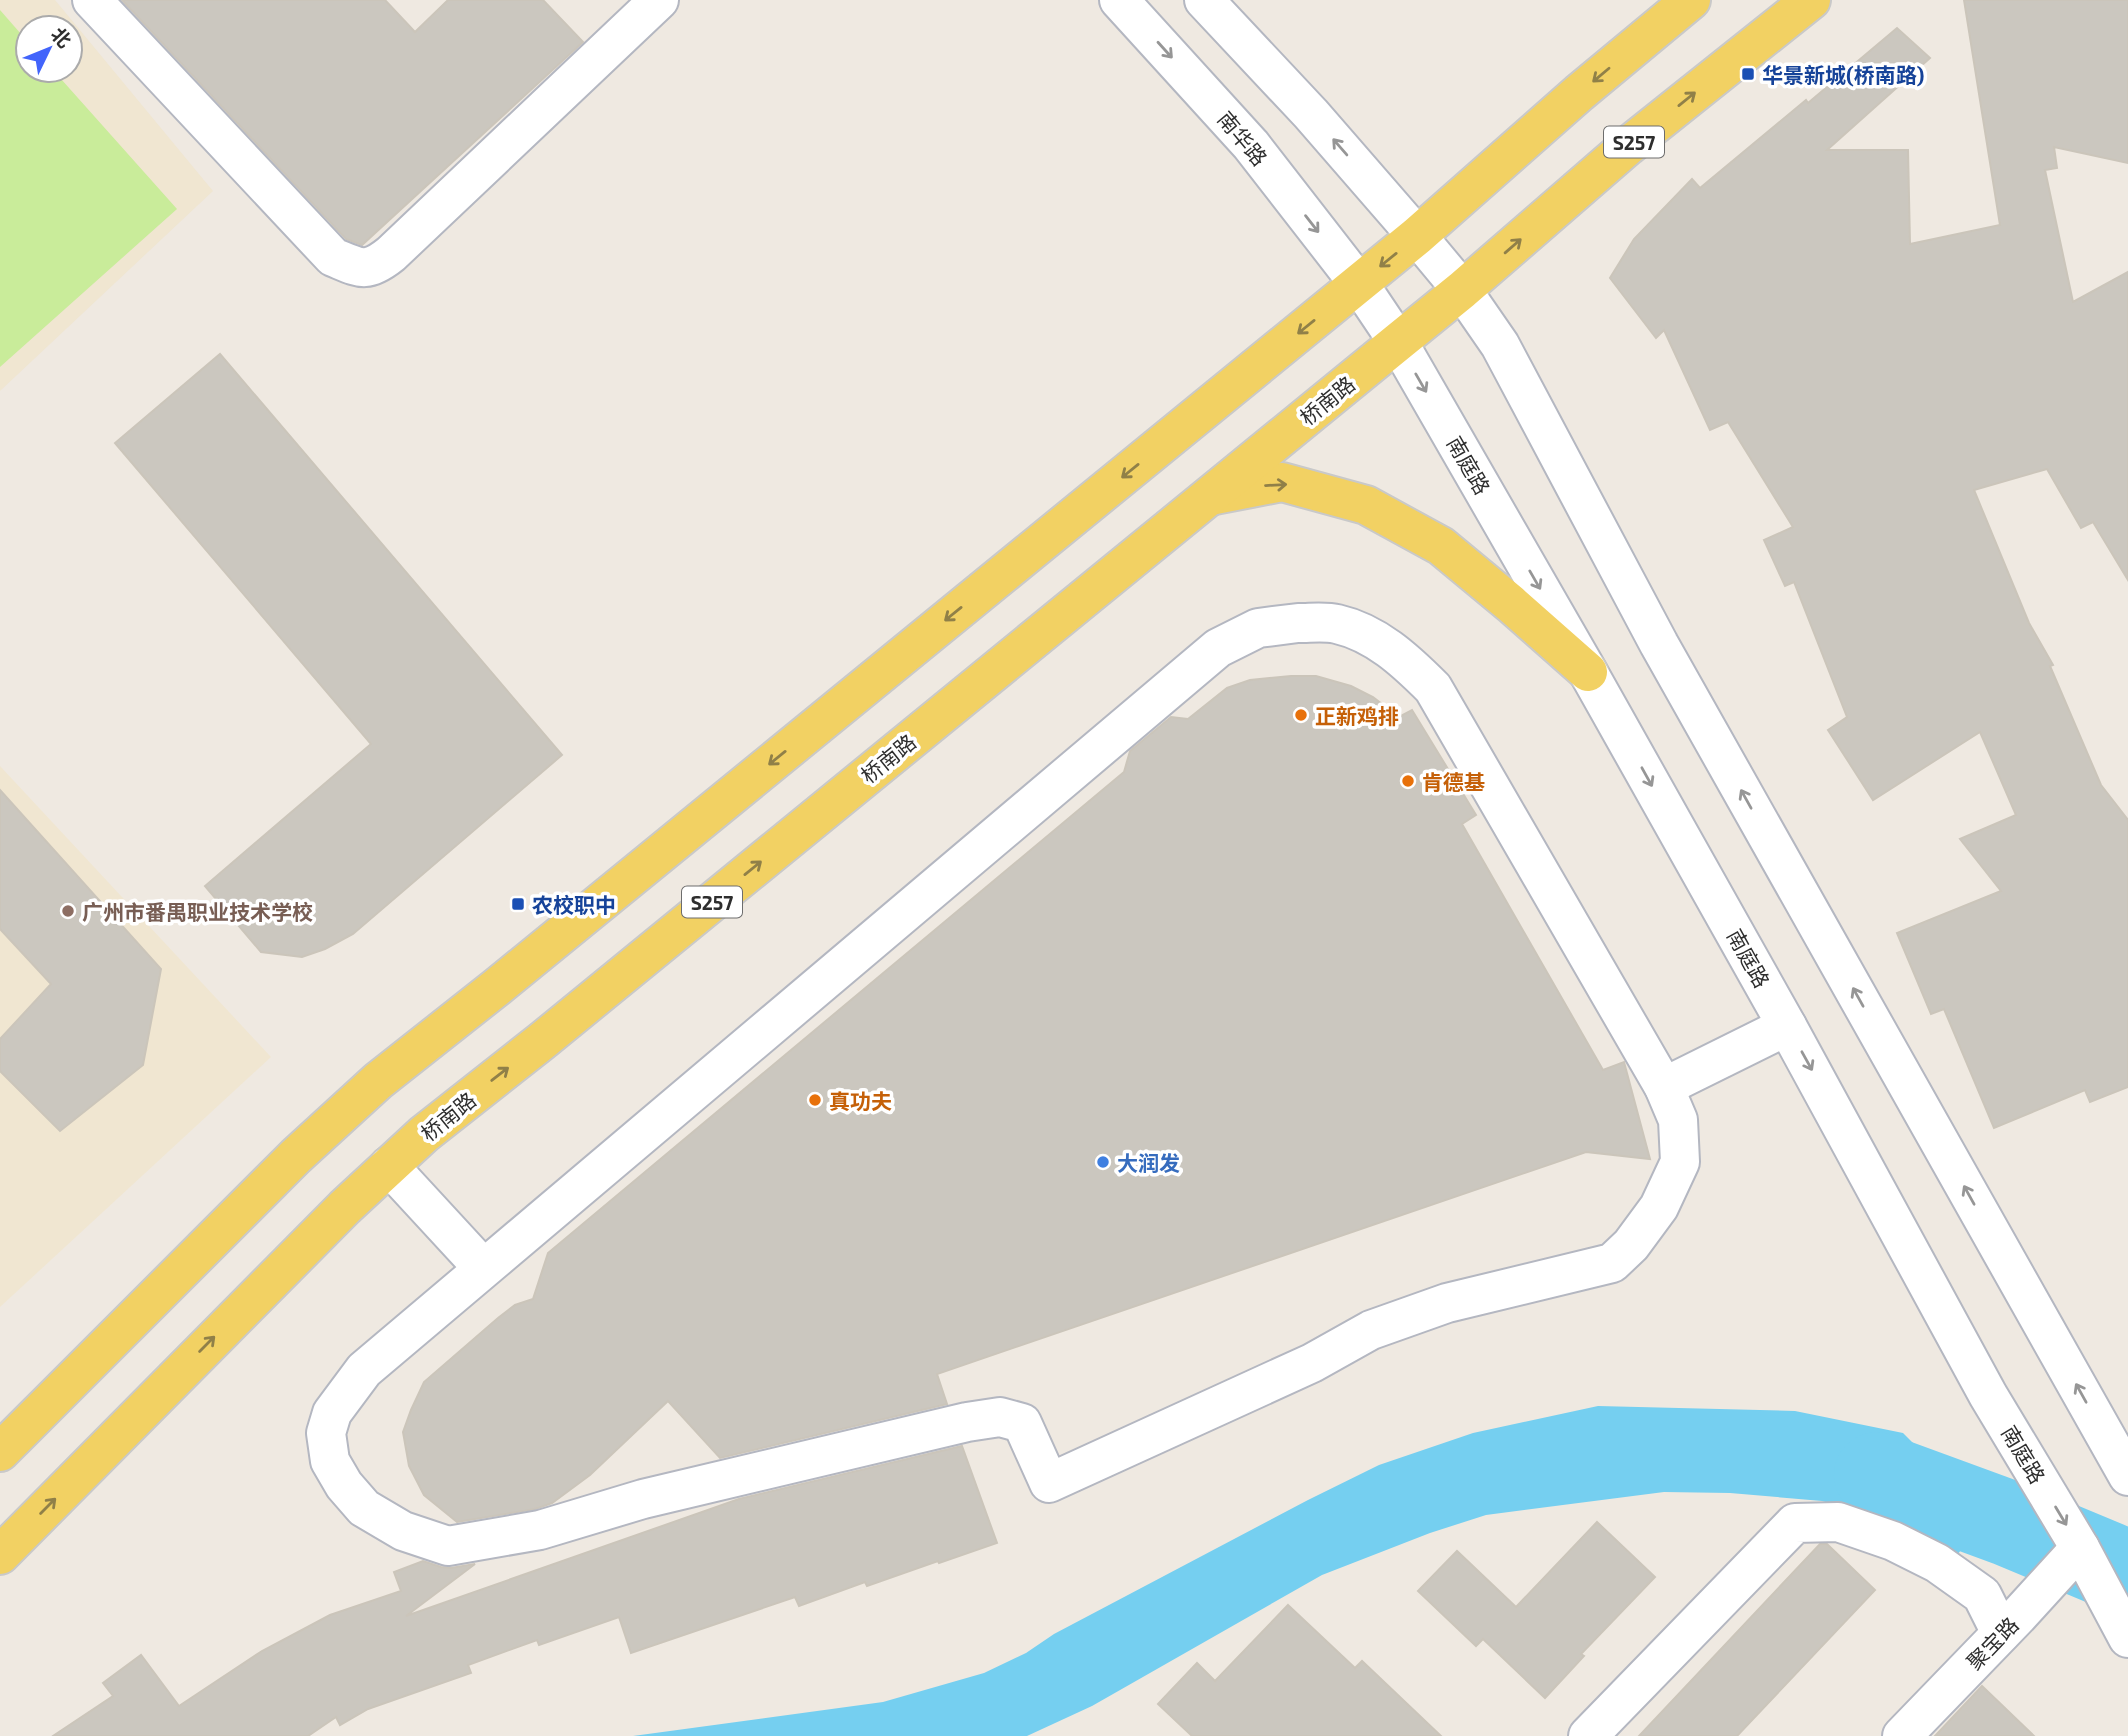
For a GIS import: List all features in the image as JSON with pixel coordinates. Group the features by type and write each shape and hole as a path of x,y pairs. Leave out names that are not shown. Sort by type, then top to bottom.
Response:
{"main road":[{"path":"0,1452 296,1156 378,1081 498,987 1418,236 1579,93 1691,0"},
{"name":"桥南路","path":"0,1555 251,1299 424,1134 542,1041 1462,290 1628,146 1811,0"},
{"path":"1209,496 1282,482 1366,505 1441,546 1588,672"}],"street":[{"path":"92,0 333,257 359,268 376,266 390,254 659,0"},
{"name":"南华路","path":"1119,0 1246,139 1359,284"},
{"path":"1204,0 1311,114 1418,236 1462,290 1500,345 1659,644 2121,1464"},
{"name":"南庭路","path":"1359,284 1398,342 1588,672 1787,1026 1989,1395 2080,1548 2128,1638"},
{"path":"1298,623 1335,623 1369,635 1404,659 1433,688 1664,1087 1678,1120 1681,1162 1659,1207 1631,1245 1612,1263 1447,1303 1371,1330 1312,1363 1049,1483 1022,1423 1000,1417 967,1422 643,1499 540,1530 448,1546 403,1531 364,1508 344,1485 330,1461 326,1433 332,1413 363,1370 483,1268 1218,648 1258,628 1298,623"},
{"path":"1664,1087 1787,1026"},
{"path":"389,1166 483,1268"},
{"path":"1588,1736 1795,1523 1838,1522 1893,1541 1937,1563 1983,1595 2009,1625"},
{"name":"聚宝路","path":"1902,1736 2080,1548"}],"shaded area":[{"path":"0,0 55,0 67,14 14,14 14,84 84,84 84,35 213,191 0,391"},
{"name":"广州市番禺职业技术学校","path":"0,766 271,1057 0,1307"}],"green space":[{"path":"0,10 14,26 14,84 65,84 177,209 0,367"}],"water":[{"path":"1598,1406 1795,1411 1903,1433 1986,1516 1955,1558 1889,1520 1822,1501 1730,1493 1664,1492 1486,1515 1430,1533 1322,1575 1092,1706 1027,1736 633,1736 883,1702 984,1673 1026,1653 1054,1634 1308,1500 1379,1465 1473,1433"}],"building":[{"path":"122,0 385,0 415,32 448,0 543,0 583,42 362,245 346,239"},
{"path":"1964,0 2128,0 2128,163 2054,147 2057,168 2045,170 2073,302 2128,272 2128,580 2093,522 2081,528 2047,469 1974,490 2029,623 2053,665 2050,666 2101,785 2128,820 2128,1087 2090,1102 2085,1090 1994,1128 1944,1009 1931,1014 1897,933 2001,891 1960,839 2016,815 1980,732 1873,800 1828,730 1847,717 1794,582 1785,586 1764,540 1793,527 1728,422 1710,430 1664,330 1656,338 1610,278 1634,239 1692,179 1700,188 1806,100 1808,103 1897,28 1930,58 1827,150 1908,150 1910,244 2000,225"},
{"path":"220,354 562,755 353,934 325,949 302,957 261,952 205,886 371,744 115,443"},
{"path":"1316,676 1351,686 1373,697 1399,717 1412,710 1476,815 1462,824 1603,1070 1624,1062 1650,1159 1586,1152 937,1374 947,1404 720,1458 668,1401 590,1475 552,1503 535,1509 457,1522 424,1495 409,1466 403,1432 424,1382 515,1305 533,1299 548,1253 1124,772 1130,751 1171,717 1188,719 1227,688 1250,680"},
{"path":"0,790 161,969 143,1065 60,1131 0,1071 0,1039 51,984 0,929"},
{"path":"962,1446 997,1543 867,1586 865,1582 799,1606 795,1597 631,1653 619,1617 539,1645 537,1640 468,1665 471,1673 368,1709 340,1725 336,1717 308,1736 53,1736 113,1696 103,1683 141,1655 179,1706 262,1651 330,1615 401,1591 394,1572 423,1561 451,1568 475,1564 406,1616 739,1499"},
{"path":"1597,1522 1655,1577 1581,1654 1584,1656 1545,1698 1483,1639 1476,1646 1418,1591 1457,1551 1516,1607"},
{"path":"1820,1544 1827,1544 1875,1590 1737,1736 1639,1736"},
{"path":"1288,1605 1355,1668 1362,1661 1441,1736 1192,1736 1158,1704 1197,1663 1215,1681"},
{"path":"1982,1686 2034,1736 1935,1736"}],"waterway":[{"path":"1877,1475 2008,1523 2128,1573"}],"place":[{"name":"华景新城(桥南路)","path":"1748,74"},
{"name":"正新鸡排","path":"1301,715"},
{"name":"肯德基","path":"1408,781"},
{"name":"农校职中","path":"518,904"},
{"name":"广州市番禺职业技术学校","path":"68,911"},
{"name":"真功夫","path":"815,1100"},
{"name":"大润发","path":"1103,1162"}]}
